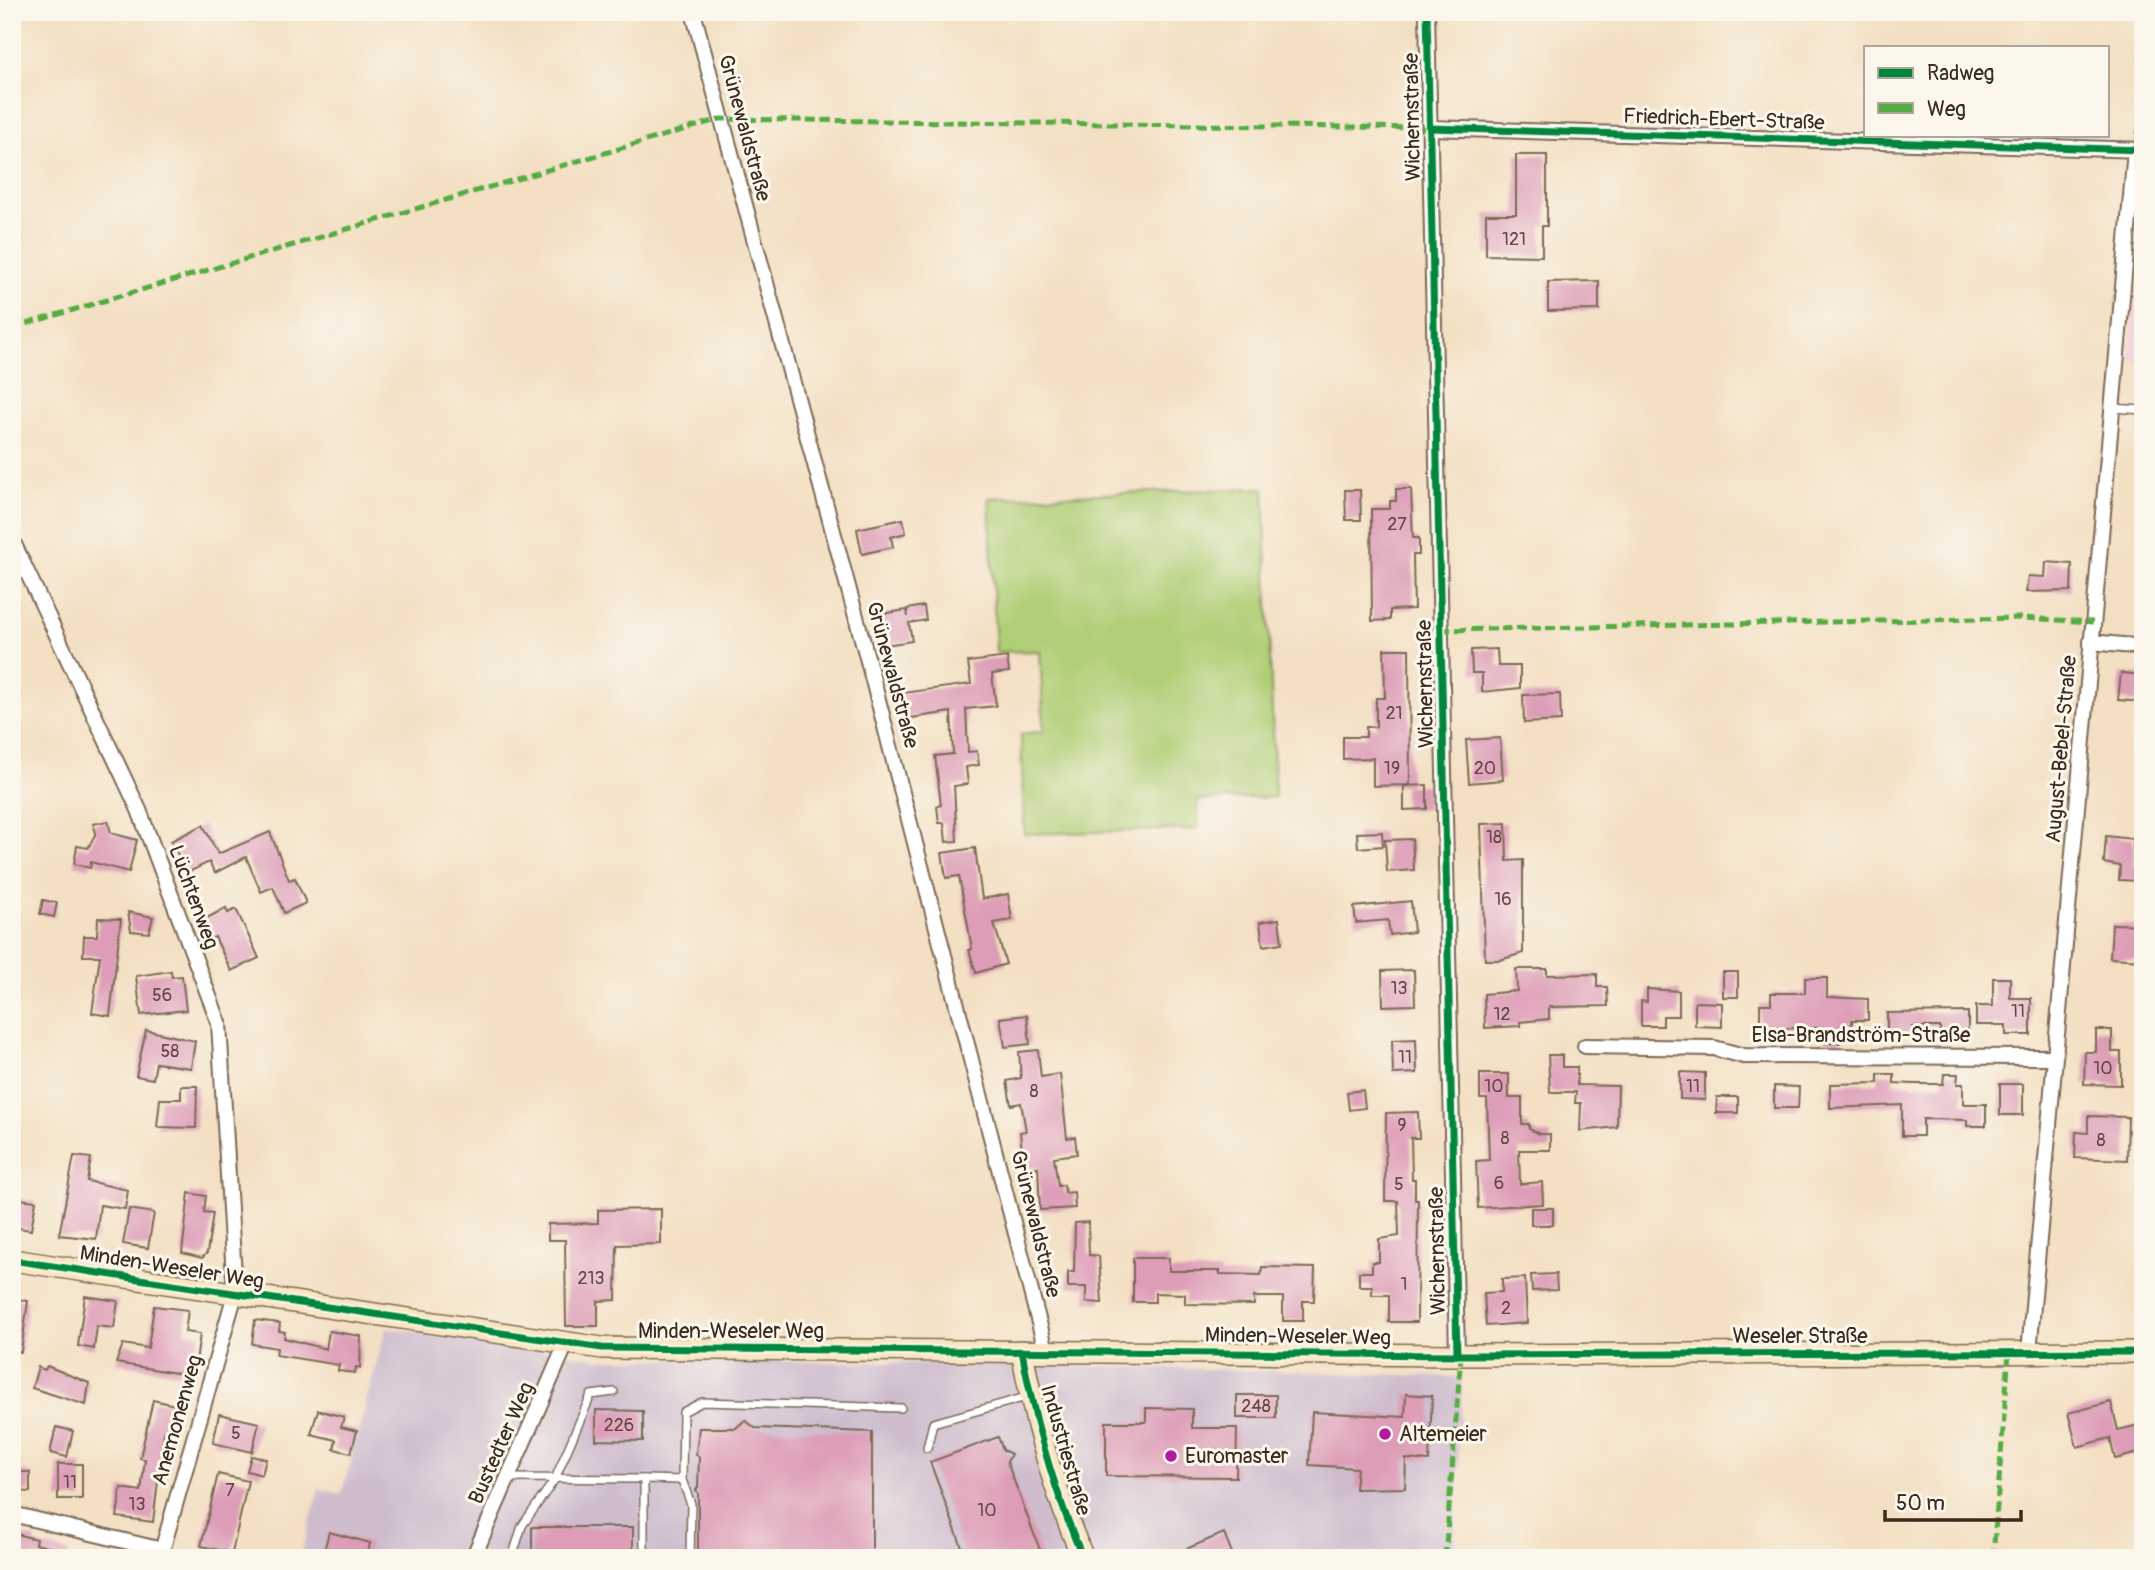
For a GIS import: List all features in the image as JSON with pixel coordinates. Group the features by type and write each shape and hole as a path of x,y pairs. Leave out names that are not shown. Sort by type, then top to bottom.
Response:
{"street":[{"name":"Grünewaldstraße","path":"693,12 869,661 1046,1350"},
{"name":"Wichernstraße","path":"1427,12 1457,1355"},
{"name":"Friedrich-Ebert-Straße","path":"1430,128 2139,150"},
{"name":"August-Bebel-Straße","path":"2029,1352 2112,408 2139,150"},
{"name":"Lüchtenweg","path":"12,540 139,810 219,1023 235,1294"},
{"path":"2091,642 2143,647"},
{"name":"Elsa-Brandström-Straße","path":"1585,1046 1714,1048 1744,1056 2054,1057"},
{"name":"Minden-Weseler Weg","path":"12,1261 602,1348 1457,1355"},
{"name":"Anemonenweg","path":"161,1554 235,1294"},
{"name":"Bustedter Weg","path":"473,1558 566,1344"},
{"name":"Industriestraße","path":"1022,1351 1031,1396 1072,1532 1083,1558"},
{"name":"Weseler Straße","path":"1457,1355 2143,1352"},
{"path":"12,1514 161,1554"}],"lane":[{"path":"2112,408 2143,410"},
{"path":"512,1558 522,1526 555,1479 591,1395 614,1392"},
{"path":"927,1448 933,1423 1031,1396"},
{"path":"690,1558 691,1504 682,1480 684,1412 702,1402 901,1408"},
{"path":"508,1478 682,1480"},
{"path":"644,1558 645,1479"}],"shaded area":[{"path":"2136,292 2143,293 2143,362 2130,361"},
{"path":"386,1328 601,1359 1067,1365 1462,1377 1454,1558 300,1558 319,1489 342,1494"}],"green space":[{"path":"1264,488 1275,797 1198,800 1198,829 1024,834 1021,734 1044,731 1040,651 996,652 989,498"}],"building":[{"path":"1516,155 1547,155 1547,226 1542,226 1542,256 1486,255 1486,214 1516,214"},
{"path":"1599,281 1599,310 1548,311 1548,282"},
{"path":"1396,489 1411,489 1413,538 1419,538 1419,555 1413,555 1414,609 1390,610 1390,620 1372,621 1371,509 1390,509 1390,501 1396,501"},
{"path":"1345,490 1360,490 1361,520 1346,520"},
{"path":"903,519 906,533 891,537 893,547 862,554 857,529"},
{"path":"2046,562 2072,564 2071,591 2026,592 2028,576 2045,577"},
{"path":"924,606 926,620 909,623 912,641 885,645 881,614 907,610 908,617 907,609"},
{"path":"1384,649 1409,649 1410,785 1373,786 1373,758 1343,759 1343,737 1366,737 1366,727 1376,727 1376,698 1385,698"},
{"path":"1497,649 1498,666 1520,666 1520,688 1482,692 1482,673 1472,673 1471,650"},
{"path":"1007,657 1009,672 992,674 996,706 966,709 968,752 977,751 979,765 966,767 968,784 954,786 957,841 946,842 944,823 939,823 937,806 941,805 935,756 953,754 951,712 905,719 902,693 971,684 968,662"},
{"path":"2121,673 2143,675 2143,702 2118,700"},
{"path":"1560,694 1561,721 1524,723 1523,695"},
{"path":"1500,738 1503,780 1469,783 1466,740"},
{"path":"1427,785 1427,809 1404,810 1404,786"},
{"path":"108,821 111,833 137,840 129,872 91,862 90,868 74,864 77,846 88,848 96,833 93,824"},
{"path":"1506,823 1507,861 1523,860 1523,953 1500,960 1485,960 1481,824"},
{"path":"203,825 218,854 270,832 289,880 295,878 306,903 284,913 273,887 261,892 246,857 215,873 209,862 187,873 171,841"},
{"path":"1382,832 1383,846 1358,848 1357,833"},
{"path":"2106,836 2133,839 2134,864 2140,865 2139,881 2119,880 2120,866 2104,863"},
{"path":"1412,839 1414,870 1387,872 1385,840"},
{"path":"975,848 982,899 1008,894 1012,920 994,923 1006,964 976,973 969,950 972,949 959,876 946,878 942,853"},
{"path":"43,900 57,903 54,917 40,914"},
{"path":"1411,901 1414,932 1390,935 1388,920 1356,923 1354,907"},
{"path":"226,908 228,913 236,909 259,958 231,971 215,937 202,944 207,929 203,920"},
{"path":"128,912 153,917 149,933 131,931"},
{"path":"98,918 121,919 110,1016 92,1013 100,956 83,956 84,936 97,936"},
{"path":"1279,919 1282,943 1263,946 1260,922"},
{"path":"2112,924 2143,925 2143,960 2110,958"},
{"path":"1516,969 1547,969 1547,975 1597,974 1597,987 1607,987 1608,1006 1549,1007 1549,1019 1520,1022 1520,1026 1485,1028 1484,994 1517,991"},
{"path":"1414,970 1415,1005 1383,1006 1382,971"},
{"path":"171,971 172,977 182,976 186,1010 141,1015 136,976"},
{"path":"1723,972 1738,972 1738,997 1723,997"},
{"path":"1805,978 1827,978 1827,997 1868,999 1868,1020 1852,1020 1852,1036 1840,1036 1840,1043 1826,1043 1824,1028 1760,1028 1760,1004 1771,1004 1771,993 1805,993"},
{"path":"1993,978 2010,978 2010,998 2031,998 2031,1035 2006,1035 2006,1025 1976,1025 1976,1006 1993,1006"},
{"path":"1647,989 1679,991 1679,1016 1663,1016 1663,1026 1641,1026 1641,1001 1647,1002"},
{"path":"1695,1002 1722,1003 1722,1027 1695,1026"},
{"path":"1968,1012 1968,1035 1940,1035 1940,1027 1912,1027 1912,1035 1887,1035 1887,1013"},
{"path":"1027,1015 1030,1044 1005,1047 1000,1018"},
{"path":"146,1030 195,1041 191,1068 156,1063 153,1079 136,1076"},
{"path":"2096,1030 2112,1030 2112,1052 2121,1052 2121,1085 2084,1084 2085,1052 2096,1052"},
{"path":"1416,1039 1417,1073 1393,1074 1392,1040"},
{"path":"1038,1050 1041,1077 1060,1074 1067,1138 1075,1137 1077,1154 1054,1157 1058,1186 1064,1185 1065,1193 1074,1192 1075,1208 1040,1210 1038,1167 1024,1169 1020,1132 1026,1131 1021,1103 1011,1105 1007,1081 1021,1078 1019,1052"},
{"path":"1548,1055 1562,1055 1562,1067 1577,1067 1577,1085 1618,1086 1617,1127 1580,1131 1581,1103 1575,1103 1576,1092 1550,1092"},
{"path":"1680,1072 1705,1073 1705,1100 1680,1099"},
{"path":"1480,1074 1509,1074 1509,1098 1522,1098 1522,1124 1529,1124 1529,1129 1539,1134 1550,1134 1550,1150 1519,1150 1520,1184 1542,1182 1543,1204 1478,1208 1476,1161 1489,1160 1487,1099 1480,1099"},
{"path":"1878,1074 1894,1074 1894,1083 1943,1084 1944,1074 1958,1074 1957,1084 1963,1084 1963,1104 1986,1104 1986,1126 1967,1126 1967,1120 1923,1119 1923,1136 1902,1136 1902,1105 1830,1108 1830,1084 1878,1083"},
{"path":"2000,1084 2023,1084 2023,1115 2000,1115"},
{"path":"181,1086 197,1086 196,1128 157,1127 160,1099 181,1099"},
{"path":"1774,1086 1799,1087 1798,1108 1774,1108"},
{"path":"1363,1090 1365,1108 1349,1110 1347,1092"},
{"path":"1717,1097 1738,1097 1738,1113 1716,1113"},
{"path":"1418,1112 1419,1138 1411,1138 1412,1179 1415,1179 1415,1200 1418,1200 1417,1322 1389,1322 1389,1295 1372,1295 1372,1286 1359,1286 1359,1272 1372,1272 1372,1262 1379,1262 1379,1239 1399,1236 1398,1201 1385,1201 1386,1113"},
{"path":"2088,1116 2128,1117 2127,1160 2075,1158 2076,1132 2088,1133"},
{"path":"74,1156 91,1158 87,1181 128,1190 125,1209 100,1205 96,1239 59,1235"},
{"path":"189,1193 206,1196 204,1212 213,1213 207,1253 202,1258 182,1253"},
{"path":"12,1198 36,1201 31,1230 12,1227"},
{"path":"1531,1208 1553,1208 1553,1225 1531,1225"},
{"path":"129,1209 154,1213 148,1248 123,1244"},
{"path":"661,1209 661,1244 617,1245 616,1300 598,1301 598,1326 566,1326 565,1240 548,1240 548,1224 598,1223 598,1210"},
{"path":"1088,1222 1089,1255 1099,1256 1102,1303 1086,1302 1086,1287 1068,1287 1068,1272 1074,1272 1075,1223"},
{"path":"1133,1258 1169,1258 1169,1271 1220,1271 1220,1274 1261,1275 1262,1267 1315,1268 1314,1301 1303,1301 1303,1321 1283,1321 1283,1297 1254,1297 1254,1305 1185,1304 1185,1294 1155,1293 1155,1302 1133,1302"},
{"path":"1556,1274 1557,1290 1532,1291 1531,1275"},
{"path":"1525,1278 1527,1323 1486,1326 1484,1293 1502,1292 1502,1279"},
{"path":"85,1296 118,1301 114,1328 97,1326 94,1349 78,1346"},
{"path":"12,1298 28,1301 21,1352 12,1351"},
{"path":"154,1306 188,1310 185,1332 200,1334 194,1376 116,1363 123,1344 148,1348"},
{"path":"255,1320 280,1323 279,1331 285,1332 284,1338 326,1349 329,1331 361,1336 360,1368 356,1367 355,1373 338,1371 339,1365 276,1355 277,1348 252,1344"},
{"path":"47,1366 89,1383 86,1405 32,1388 38,1367 45,1370"},
{"path":"1406,1394 1432,1396 1429,1461 1406,1459 1405,1488 1355,1489 1357,1468 1309,1465 1312,1412 1405,1417"},
{"path":"1237,1395 1276,1395 1276,1418 1237,1418"},
{"path":"153,1400 175,1405 169,1433 164,1432 153,1522 117,1517 121,1488 141,1491 145,1459 140,1458"},
{"path":"2111,1402 2118,1430 2143,1424 2143,1452 2115,1459 2110,1438 2077,1447 2068,1413"},
{"name":"Euromaster","path":"1146,1408 1192,1409 1192,1428 1237,1428 1236,1477 1106,1476 1106,1422 1146,1422"},
{"path":"318,1410 344,1417 341,1427 357,1431 351,1453 334,1449 336,1440 311,1434"},
{"path":"596,1410 643,1411 643,1441 596,1440"},
{"path":"219,1414 259,1423 252,1452 213,1443"},
{"path":"745,1420 755,1428 872,1432 872,1558 698,1558 696,1490 699,1457 696,1454 699,1428 736,1428"},
{"path":"56,1427 73,1431 67,1457 50,1453"},
{"path":"998,1437 1003,1450 1011,1454 1007,1462 1043,1558 966,1558 930,1462"},
{"path":"251,1456 266,1459 262,1475 247,1471"},
{"path":"58,1464 82,1464 82,1499 58,1499"},
{"path":"16,1472 30,1472 30,1492 16,1491"},
{"path":"218,1474 248,1481 232,1553 201,1546"},
{"path":"532,1527 633,1527 633,1558 532,1558"},
{"path":"329,1532 370,1543 367,1558 322,1558"},
{"path":"1224,1533 1234,1558 1165,1558"},
{"path":"16,1534 36,1539 35,1544 68,1552 68,1558 12,1558"}],"marked path":[{"path":"2135,150 2140,123 2140,12"},
{"path":"12,328 720,119 1430,128"},
{"path":"1441,630 2022,618 2093,622"},
{"path":"1993,1558 2009,1352"},
{"path":"1445,1558 1461,1355"}],"cycle path":[{"path":"1427,12 1457,1355"},
{"path":"1430,128 2143,150"},
{"path":"12,1260 602,1348 1457,1355 2143,1352"},
{"path":"1022,1351 1046,1456 1083,1558"}],"place":[{"name":"Altemeier","path":"1385,1434"},
{"name":"Euromaster","path":"1171,1456"}]}
